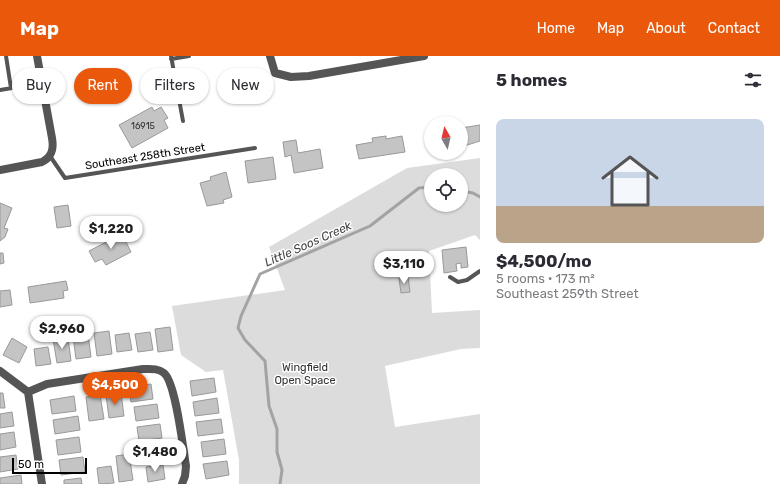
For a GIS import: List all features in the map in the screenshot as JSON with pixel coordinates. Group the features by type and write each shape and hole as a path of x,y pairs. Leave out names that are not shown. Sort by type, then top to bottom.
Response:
{"street":[{"path":"37,56 39,68"},
{"path":"270,56 276,73 291,76 309,76 424,56"},
{"path":"0,170 42,162 50,155 53,146 46,104"},
{"path":"28,392 47,384 143,369 155,369 164,373 172,386 186,466 182,484"},
{"path":"0,371 28,392 42,484"}],"lane":[{"path":"0,90 11,88 6,56"},
{"path":"183,121 171,57 189,56"},
{"name":"Southeast 258th Street","path":"50,155 65,178 255,148"},
{"path":"450,277 458,282 467,280 480,270"}],"green space":[{"name":"Wingfield Open Space","path":"480,158 480,240 475,235 429,251 432,313 480,310 480,348 461,349 385,366 395,427 480,414 480,484 239,484 239,460 223,370 206,372 181,355 172,306 285,290 269,247 407,168"}],"building":[{"path":"152,107 154,111 161,107 168,118 164,120 168,128 132,148 119,125"},
{"path":"480,125 480,141 468,145 468,127"},
{"path":"386,136 386,139 402,136 405,152 359,159 356,145 373,142 372,138"},
{"path":"296,140 298,153 320,149 323,168 294,173 291,155 285,157 283,142"},
{"path":"273,157 276,179 248,183 245,161"},
{"path":"226,172 232,197 223,200 224,203 207,206 200,183 211,180 210,177"},
{"path":"0,203 12,208 4,228 8,229 5,237 0,241"},
{"path":"68,205 71,226 57,228 54,207"},
{"path":"122,234 131,252 106,265 102,259 95,262 89,251"},
{"path":"466,247 468,267 461,268 461,263 456,264 457,271 444,273 442,250"},
{"path":"0,253 3,253 4,263 0,264"},
{"path":"408,277 410,292 401,293 399,278"},
{"path":"66,281 68,290 63,291 64,298 30,303 28,287"},
{"path":"10,290 12,305 0,307 0,291"},
{"path":"170,327 173,350 158,352 155,329"},
{"path":"109,331 112,354 97,356 94,333"},
{"path":"150,332 153,350 138,352 135,334"},
{"path":"129,333 132,350 117,352 115,335"},
{"path":"88,334 91,357 76,359 73,336"},
{"path":"68,337 71,361 57,363 53,339"},
{"path":"12,338 27,347 19,363 3,355"},
{"path":"48,347 51,364 36,366 34,349"},
{"path":"214,378 216,392 192,396 190,381"},
{"path":"151,384 153,399 131,402 129,387"},
{"path":"0,393 3,393 5,408 0,408"},
{"path":"121,393 124,416 109,418 106,395"},
{"path":"100,395 104,419 89,421 86,397"},
{"path":"74,396 76,411 52,414 50,400"},
{"path":"217,398 219,413 195,416 193,402"},
{"path":"157,404 159,418 136,421 134,407"},
{"path":"12,412 14,426 0,428 0,414"},
{"path":"78,416 80,430 55,434 53,420"},
{"path":"221,419 223,433 198,436 196,422"},
{"path":"160,424 162,438 139,441 137,427"},
{"path":"14,432 16,447 0,450 0,434"},
{"path":"79,437 81,452 58,455 56,440"},
{"path":"224,439 226,454 203,457 201,442"},
{"path":"164,444 166,459 143,462 141,447"},
{"path":"129,454 133,480 119,482 116,456"},
{"path":"16,455 18,469 0,472 0,457"},
{"path":"83,457 85,472 61,475 59,460"},
{"path":"227,461 229,475 206,479 203,464"},
{"path":"163,465 165,479 148,482 146,467"},
{"path":"111,466 114,483 99,484 97,468"},
{"path":"21,475 22,484 0,484 0,478"},
{"path":"81,478 82,484 64,484 64,480"}],"waterway":[{"name":"Little Soos Creek","path":"280,484 282,470 277,452 277,429 269,406 265,361 245,340 238,328 241,316 260,274 370,226 419,188 424,188"},
{"name":"Little Soos Creek","path":"468,192 480,197"}]}
